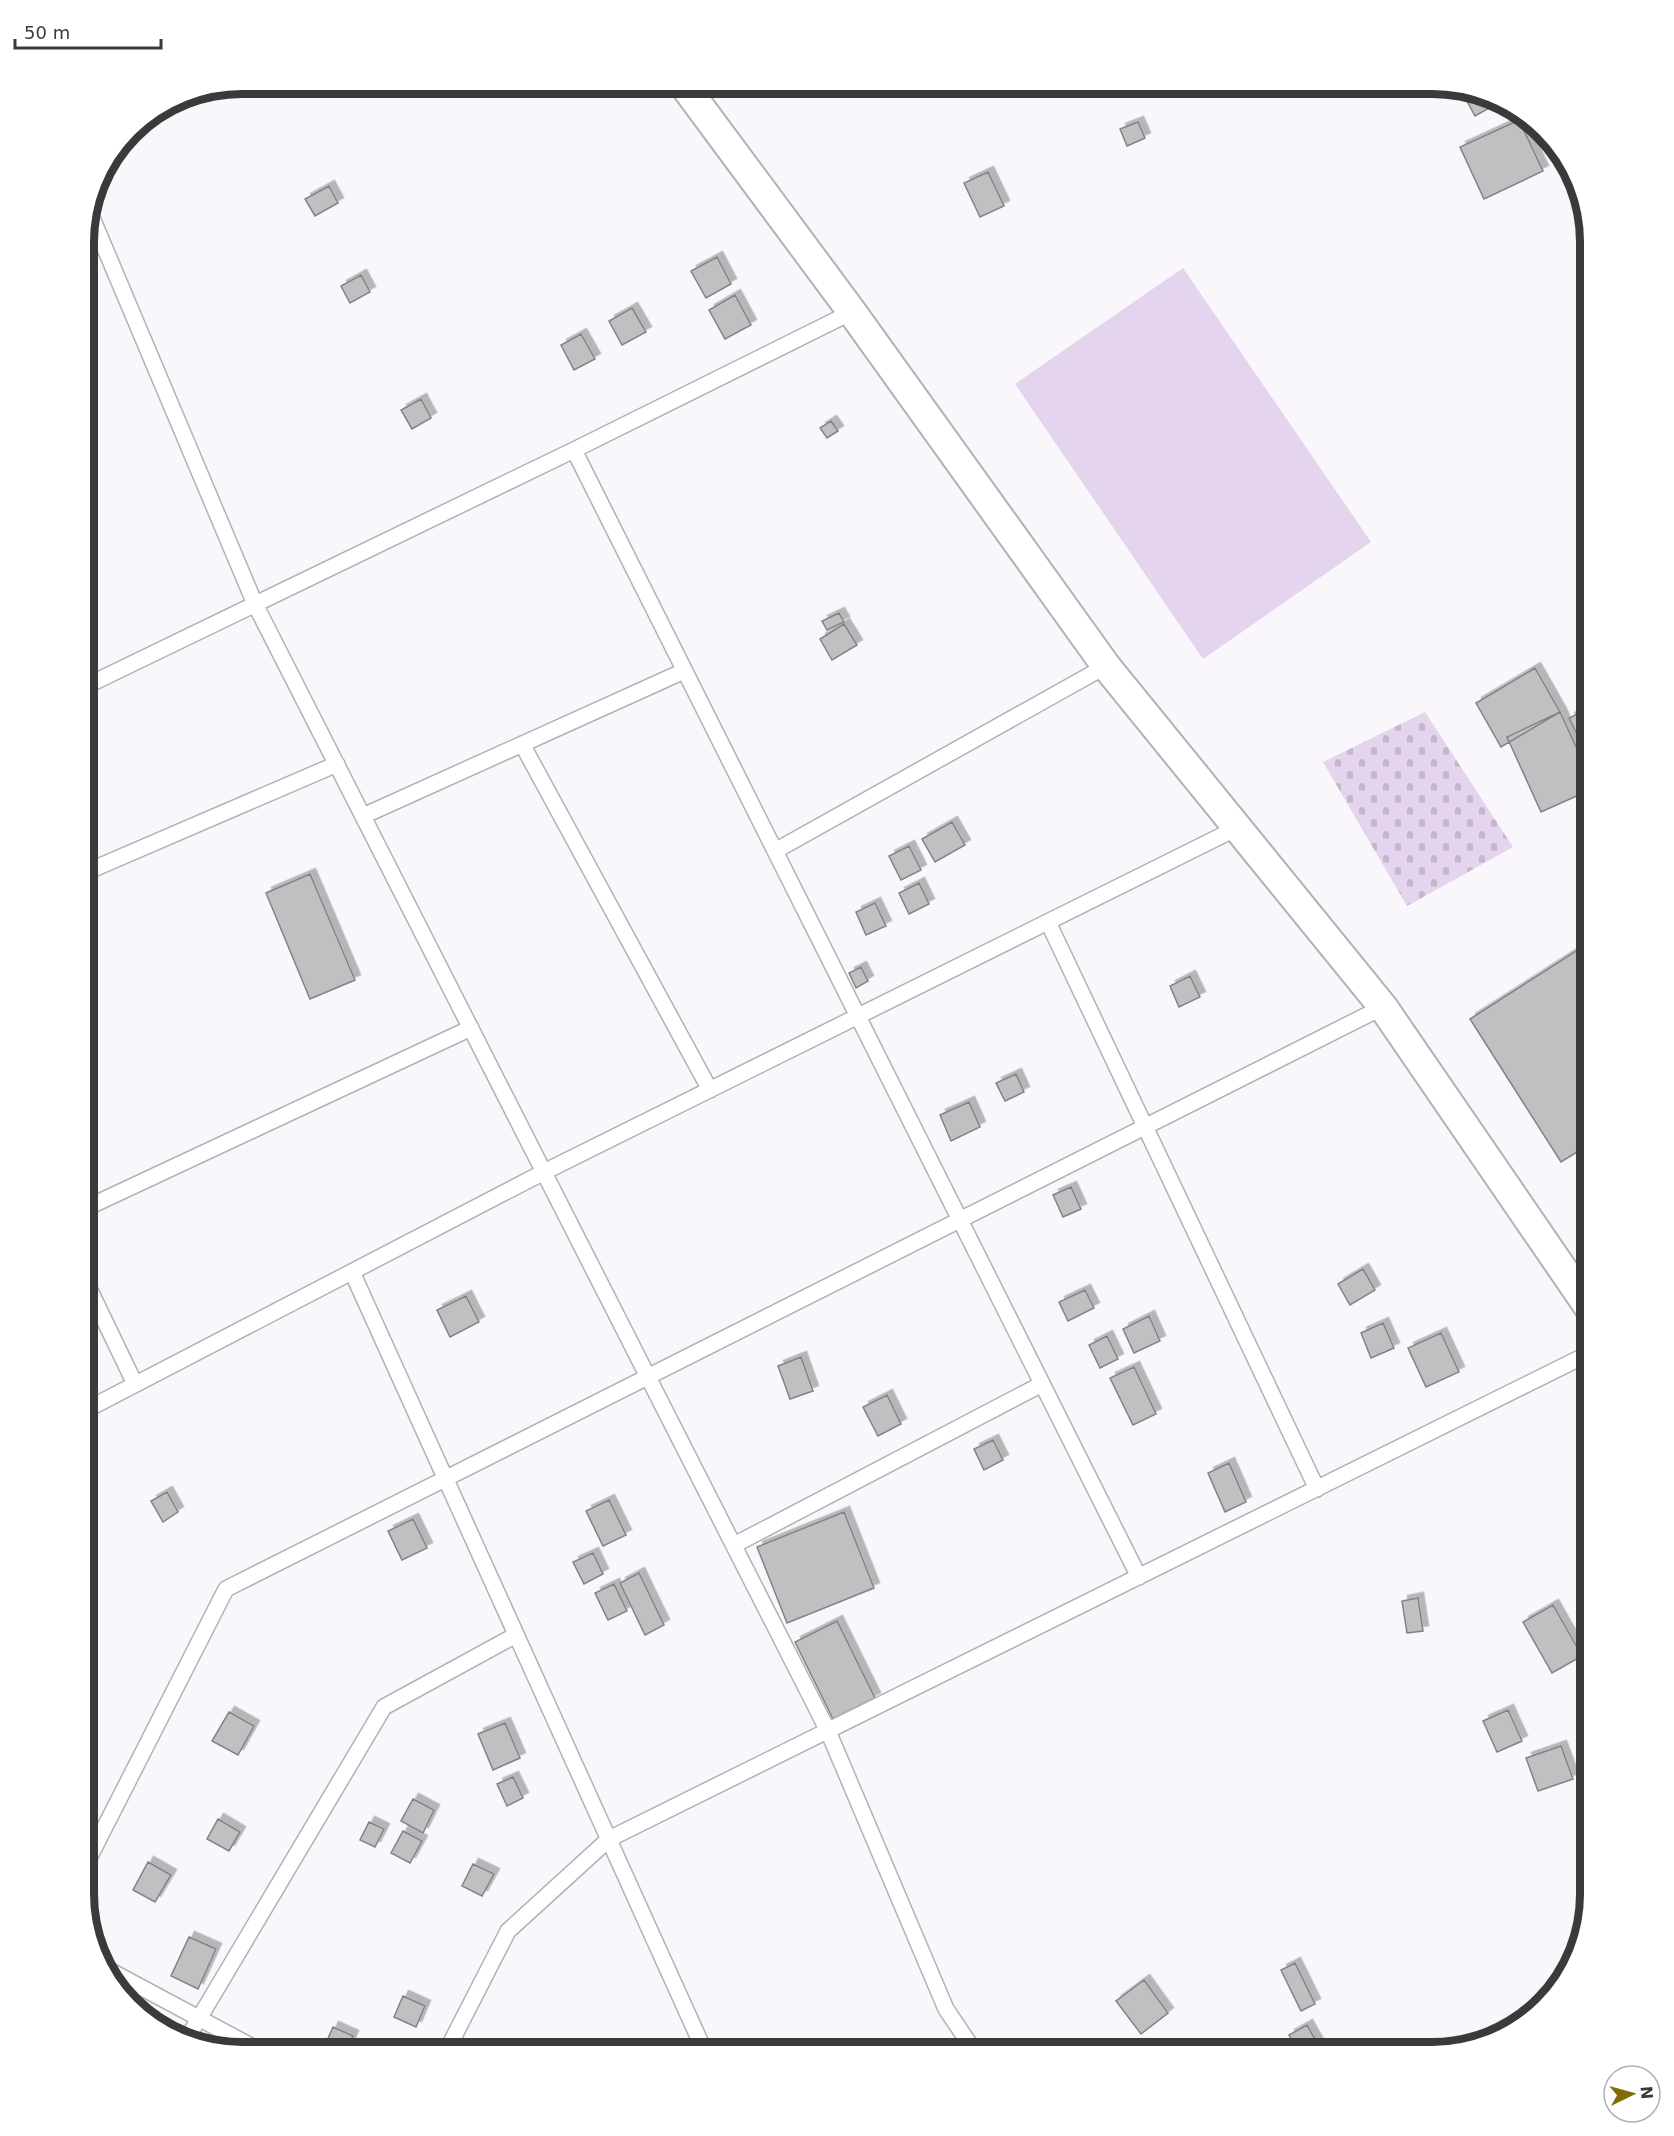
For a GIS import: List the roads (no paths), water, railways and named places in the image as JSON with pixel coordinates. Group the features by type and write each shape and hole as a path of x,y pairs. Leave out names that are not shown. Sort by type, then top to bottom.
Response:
{"highway":[{"path":"691,94 852,312 1106,666 1383,1007 1580,1294"}],"street":[{"path":"96,226 255,604 828,1731 946,2009 968,2042"},
{"path":"95,682 574,450 852,312"},
{"path":"574,450 1139,1577"},
{"path":"775,850 1106,666"},
{"path":"363,816 684,671"},
{"path":"522,744 710,1090"},
{"path":"95,868 337,764"},
{"path":"94,1406 544,1172 1239,828"},
{"path":"1048,922 1317,1489"},
{"path":"94,1848 226,1589 1383,1007"},
{"path":"94,1204 471,1028"},
{"path":"352,1272 700,2042"},
{"path":"94,1300 135,1384"},
{"path":"451,2042 508,1931 609,1839 1580,1358"},
{"path":"734,1545 1042,1384"},
{"path":"191,2032 384,1707 516,1635"},
{"path":"120,1976 243,2042"}]}
